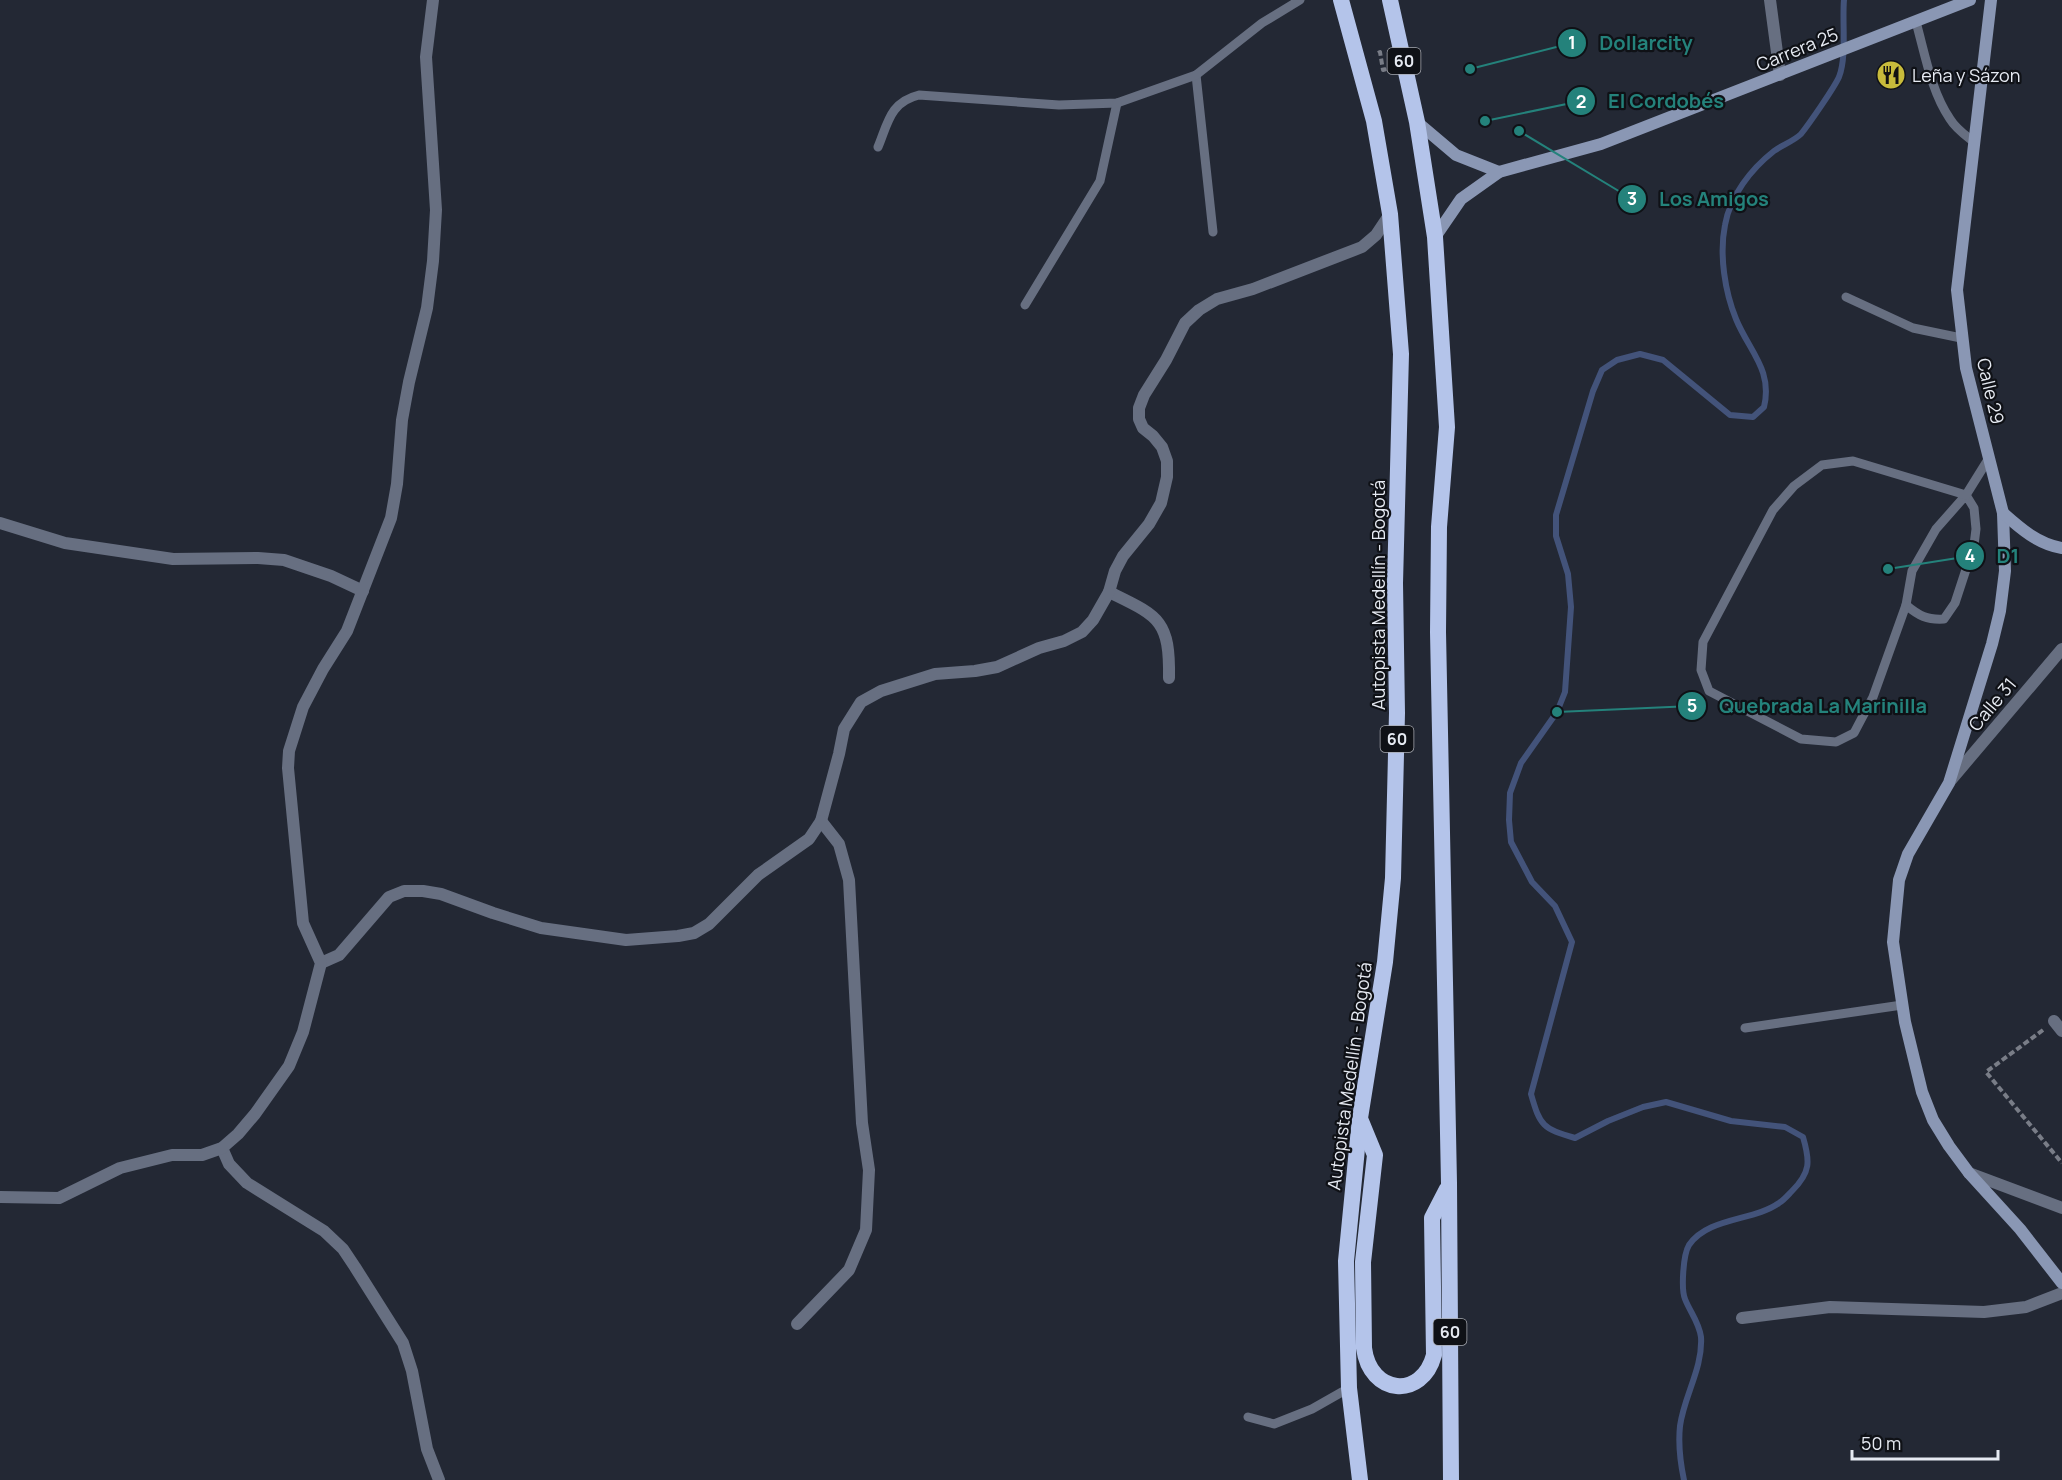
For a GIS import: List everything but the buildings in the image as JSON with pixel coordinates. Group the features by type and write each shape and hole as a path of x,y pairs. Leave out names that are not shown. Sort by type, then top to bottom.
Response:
{"highway":[{"name":"Autopista Medellín - Bogotá","path":"1341,0 1374,121 1390,214 1401,354 1395,583 1397,793 1393,878 1385,962 1360,1118 1346,1261 1349,1388 1360,1480"},
{"name":"60","path":"1390,0 1418,122 1435,237 1446,427 1439,527 1438,632 1449,1183 1451,1480"},
{"path":"1360,1118 1375,1155 1363,1262 1365,1361 1372,1373 1384,1382 1396,1386 1411,1384 1425,1374 1432,1365 1434,1355 1432,1218 1449,1183"}],"main road":[{"name":"Carrera 25","path":"1435,237 1461,200 1499,172 1601,144 1970,0"},
{"name":"Calle 29","path":"1991,0 1957,290 1961,338 1968,378 2003,513 2005,571 2000,611 1992,644 1948,783 1908,854 1899,880 1893,942 1902,1005 1922,1092 1934,1120 1949,1146 1970,1173 2020,1229 2062,1283"},
{"path":"1418,122 1456,155 1499,172"},
{"path":"2003,513 2024,533 2051,546 2062,548"}],"street":[{"path":"0,1197 59,1198 120,1168 172,1155 202,1155 222,1148 255,1114 289,1066 303,1032 321,963 303,923 288,768 289,751 303,707 347,631 391,518 397,484 402,420 427,308 433,261 436,210 426,57 433,0"},
{"path":"1770,0 1780,75"},
{"path":"321,963 339,955 389,897 404,891 441,894 541,928 626,940 694,933 709,924 758,875 809,839 821,821 840,754 844,729 850,716 861,702 881,691 935,674 997,667 1039,648 1064,641 1082,632 1093,620 1109,592 1115,571 1149,524 1161,503 1167,477 1167,461 1162,447 1143,428 1139,419 1139,408 1185,323 1199,310 1217,299 1253,289 1362,247 1376,235 1390,214"},
{"path":"0,523 65,543 162,558 284,560 331,576 363,591"},
{"path":"1109,592 1142,608 1162,628 1168,640 1169,678"},
{"name":"Calle 31","path":"1948,783 2062,649"},
{"path":"797,1324 849,1270 866,1230 869,1170 862,1123 849,880 839,844 821,821"},
{"path":"222,1148 229,1164 247,1184 324,1231 343,1249 355,1267 403,1343 412,1371 427,1449 439,1480"},
{"path":"1970,1173 2062,1208"},
{"path":"1742,1318 1830,1307 1984,1312 2026,1307 2062,1293"}],"lane":[{"path":"878,147 896,106 908,98 919,95 1059,105 1117,103 1196,75 1262,22 1300,0"},
{"path":"1916,22 1933,84 1949,119 1974,142"},
{"path":"1196,75 1213,232"},
{"path":"1025,305 1100,182 1117,103"},
{"path":"1846,297 1913,328 1961,338"},
{"path":"1906,605 1920,617 1933,620 1944,619 1955,603 1974,545 1976,529 1974,508 1966,495 1853,461 1822,465 1794,486 1773,510 1703,642 1701,670 1709,691 1801,739 1836,742 1854,733 1873,697 1906,605 1912,571 1936,529 1966,495 1989,458"},
{"path":"1745,1028 1902,1005"},
{"path":"1248,1417 1274,1424 1312,1409 1349,1388"}],"path":[{"path":"1378,53 1380,52 1383,70 1387,69"},
{"path":"2058,1026 1986,1072 2062,1163"}],"waterway":[{"path":"1684,1480 1679,1440 1680,1426 1701,1348 1701,1337 1683,1288 1687,1250 1697,1236 1708,1229 1769,1209 1783,1200 1806,1172 1808,1160 1803,1137 1785,1127 1731,1121 1666,1102 1643,1107 1575,1138 1556,1132 1544,1125 1537,1113 1531,1094 1572,942 1555,906 1532,882 1511,842 1510,793 1521,763 1557,712 1565,692 1571,607 1568,574 1556,536 1556,515 1593,391 1602,370 1617,360 1640,354 1663,360 1730,415 1753,417 1764,407 1766,394 1763,371 1736,319 1726,285 1723,261 1725,225 1732,204 1743,184 1757,166 1774,151 1801,134 1839,77 1844,50 1844,0"}],"place":[{"name":"Dollarcity","path":"1470,69"},
{"name":"Leña y Sázon","path":"1891,75"},
{"name":"El Cordobés","path":"1485,121"},
{"name":"Los Amigos","path":"1519,131"},
{"name":"D1","path":"1888,569"},
{"name":"Quebrada La Marinilla","path":"1557,712"}]}
